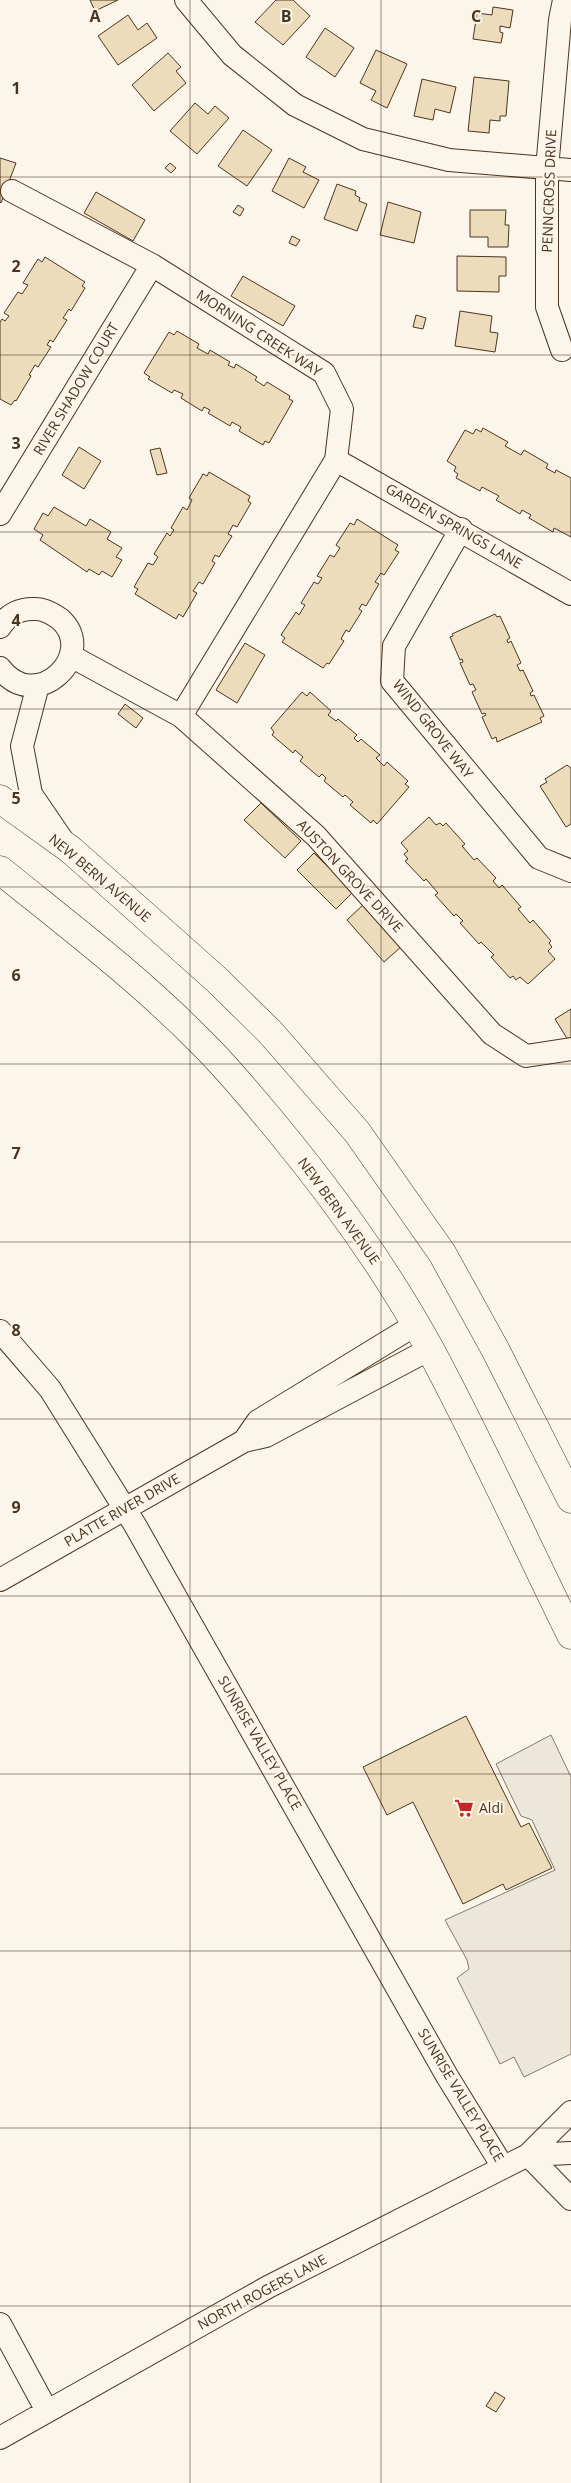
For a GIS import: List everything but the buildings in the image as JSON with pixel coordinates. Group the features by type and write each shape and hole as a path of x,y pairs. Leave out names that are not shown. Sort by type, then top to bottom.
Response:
{"main road":[{"name":"NEW BERN AVENUE","path":"0,799 71,850 216,978 270,1032 357,1132 442,1253 495,1350 571,1499"},
{"name":"NEW BERN AVENUE","path":"0,870 135,979 200,1041 257,1104 320,1180 377,1262 430,1348 478,1441 571,1634"}],"street":[{"path":"186,0 232,55 295,105 363,139 449,160 571,170"},
{"name":"PENNCROSS DRIVE","path":"562,350 547,307 547,169 560,20 564,0"},
{"name":"MORNING CREEK WAY","path":"12,191 152,265 324,373 342,409 336,460 181,716"},
{"name":"RIVER SHADOW COURT","path":"0,514 152,265"},
{"name":"GARDEN SPRINGS LANE","path":"336,460 461,529 571,594"},
{"name":"WIND GROVE WAY","path":"461,529 394,646 392,681 539,858 571,871"},
{"path":"1,624 14,613 26,608 39,609 52,613 62,621 72,644 71,656 66,668 57,677 38,685 21,684 1,677"},
{"name":"AUSTON GROVE DRIVE","path":"71,656 181,716 316,836 492,1034 526,1056 571,1049"},
{"path":"38,685 22,746 32,794 48,821 71,850"},
{"name":"PLATTE RIVER DRIVE","path":"244,1441 258,1421 415,1325"},
{"name":"SUNRISE VALLEY PLACE","path":"0,1331 50,1389 124,1508 300,1813 447,2076 503,2167"},
{"name":"PLATTE RIVER DRIVE","path":"0,1580 244,1441 266,1436 430,1348"},
{"name":"NORTH ROGERS LANE","path":"0,2438 268,2287 528,2155 571,2112"},
{"name":"NORTH ROGERS LANE","path":"528,2155 571,2153"},
{"path":"528,2155 571,2199"},
{"path":"0,2324 47,2411"}],"shaded area":[{"path":"551,1735 571,1777 571,2054 524,2077 514,2057 500,2064 457,1978 469,1969 467,1960 445,1920 555,1870 532,1820 521,1816 496,1764"}],"place":[{"name":"Aldi","path":"464,1808"}]}
